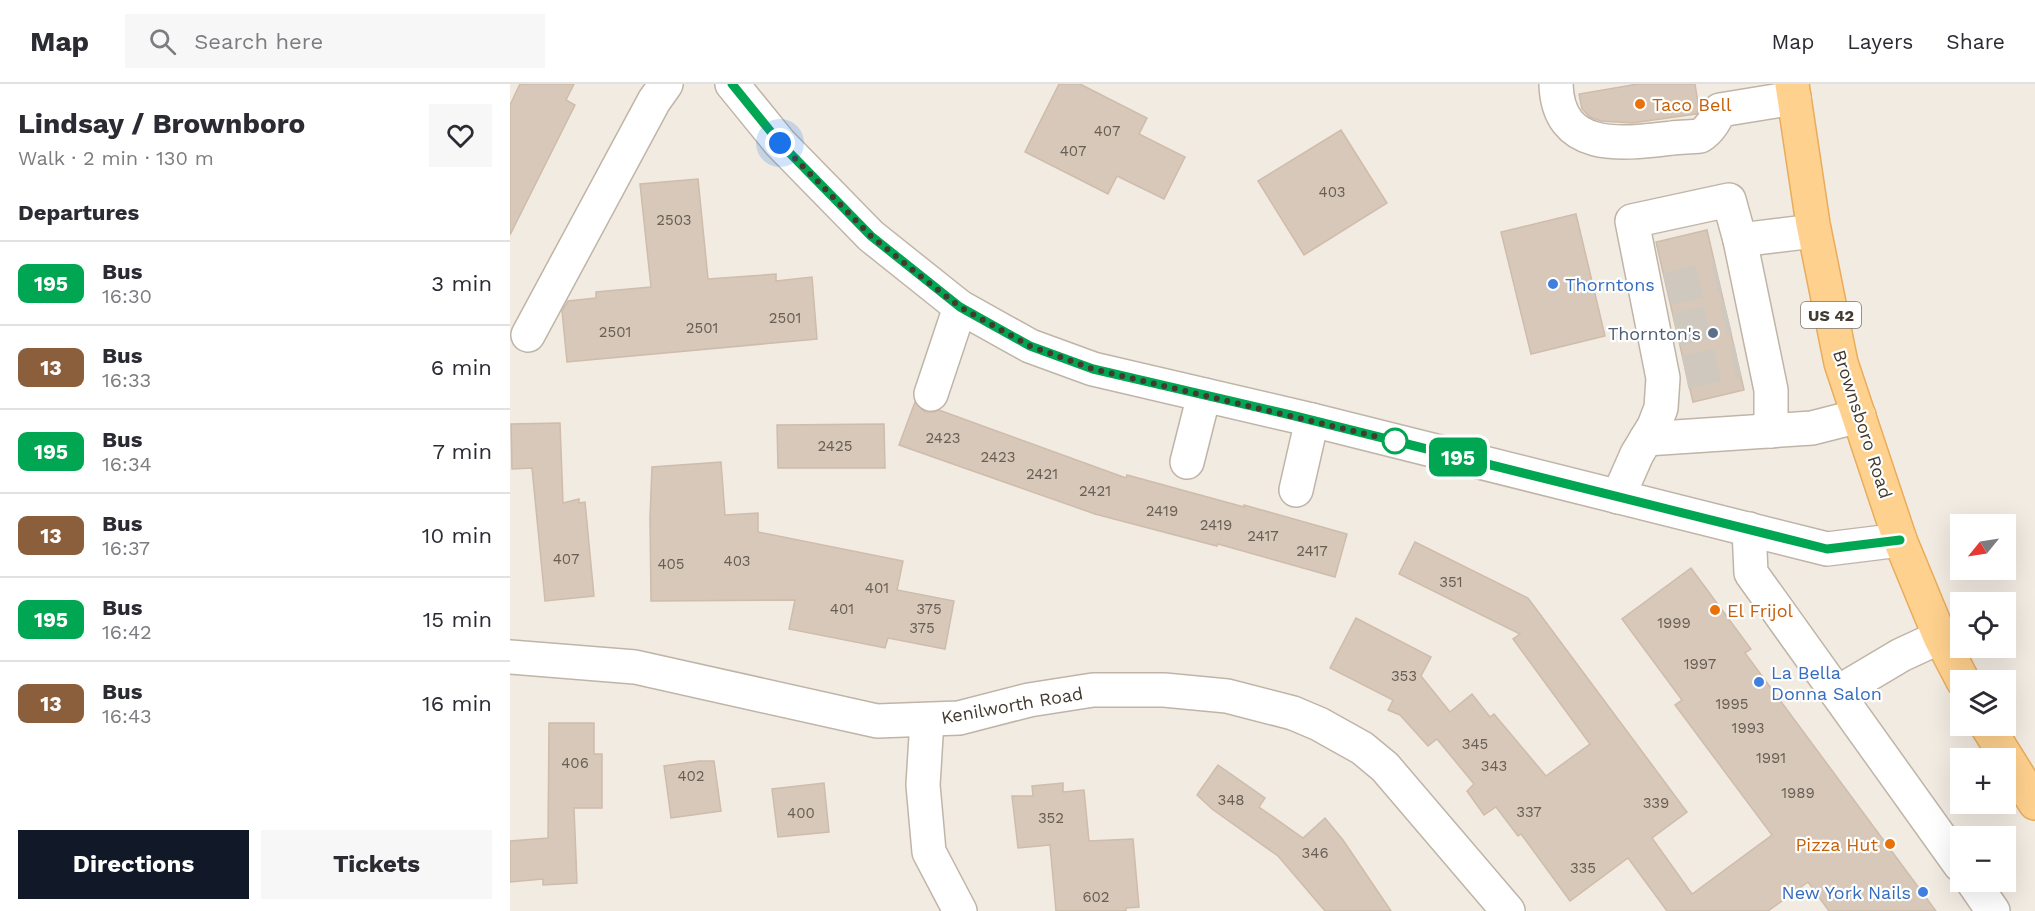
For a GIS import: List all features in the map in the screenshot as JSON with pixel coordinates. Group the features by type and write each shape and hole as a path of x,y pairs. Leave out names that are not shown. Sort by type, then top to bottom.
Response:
{"main road":[{"name":"Brownsboro Road","path":"1793,91 1814,231 1841,363 1900,540 1940,637 1957,670"},
{"path":"1993,736 2035,803"}],"street":[{"path":"528,335 654,101 666,84"},
{"path":"732,84 780,143 871,236 960,307 1030,346 1082,365 1827,549 1900,540"},
{"path":"1556,84 1556,100 1570,126 1600,141 1634,142 1700,135 1706,132 1715,121 1725,96 1793,91"},
{"path":"1618,497 1654,426 1674,375 1657,292 1632,221 1730,200 1741,313 1751,358 1771,390 1771,430"},
{"path":"1735,262 1814,231"},
{"path":"931,394 960,307"},
{"path":"1187,462 1203,395"},
{"path":"1646,439 1812,428 1859,416"},
{"path":"1296,490 1312,420"},
{"path":"1749,530 1751,573 1950,851"},
{"path":"1837,693 1901,655 1940,637"},
{"name":"Kenilworth Road","path":"510,657 635,668 877,721 959,718 1029,700 1093,690 1164,690 1227,696 1293,713 1319,724 1362,748 1385,767 1508,911"},
{"path":"927,720 923,785 928,852 960,911"},
{"path":"1979,892 1993,911"}],"building":[{"path":"520,84 574,84 566,100 575,105 510,235 510,105"},
{"path":"1059,84 1080,84 1147,118 1139,134 1185,157 1164,199 1117,176 1108,194 1025,152"},
{"name":"Taco Bell","path":"1638,84 1695,84 1699,109 1696,114 1632,123 1601,121 1590,117 1582,109 1579,94"},
{"path":"1341,130 1387,203 1304,255 1258,181"},
{"path":"698,179 708,279 776,274 776,281 812,277 817,339 567,362 562,311 568,301 596,298 596,292 651,287 640,184"},
{"name":"Thorntons","path":"1576,214 1605,336 1531,354 1501,232"},
{"path":"1707,230 1744,390 1693,402 1656,242"},
{"path":"915,402 925,412 939,410 1126,478 1127,475 1347,534 1335,577 1218,544 1217,546 1095,514 899,445"},
{"path":"560,423 563,503 579,499 579,503 585,502 594,596 545,601 532,468 512,469 511,424"},
{"path":"884,424 885,468 778,468 777,425"},
{"path":"721,462 725,515 758,513 758,532 903,561 897,590 954,601 945,649 888,638 885,648 789,629 795,600 651,601 652,467"},
{"path":"1415,542 1528,598 1687,812 1652,838 1692,894 1772,835 1675,705 1682,700 1622,619 1691,568 1751,649 1745,653 1936,911 1829,911 1808,882 1768,911 1667,911 1628,858 1570,901 1521,834 1518,836 1496,807 1484,815 1467,791 1474,784 1437,739 1428,746 1400,715 1388,710 1393,700 1330,668 1356,618 1431,657 1421,676 1450,712 1472,694 1490,717 1494,714 1546,776 1590,744 1513,639 1520,634 1399,574"},
{"path":"549,723 594,723 594,754 602,754 602,808 574,808 577,883 543,885 543,879 510,882 510,841 548,838"},
{"path":"714,761 721,811 671,818 664,766"},
{"path":"1218,765 1265,798 1259,807 1303,838 1325,818 1343,840 1391,911 1325,911 1278,856 1212,809 1197,795"},
{"path":"824,783 829,832 778,837 772,789"},
{"path":"1063,783 1063,792 1084,790 1089,841 1133,839 1139,907 1126,908 1126,911 1056,911 1050,845 1018,848 1012,796 1033,796 1032,786"}],"tunnel":[{"path":"1667,289 1718,276"},
{"path":"1676,330 1728,317"},
{"path":"1685,372 1738,361"}],"bus line":[{"name":"195","path":"732,84 780,143 871,236 960,307 1030,346 1093,369 1295,416 1827,549 1900,540"}],"place":[{"name":"Taco Bell","path":"1640,104"},
{"name":"Thorntons","path":"1553,284"},
{"name":"Thornton's","path":"1713,333"},
{"name":"El Frijol","path":"1715,610"},
{"name":"La Bella Donna Salon","path":"1759,682"},
{"name":"Pizza Hut","path":"1890,844"},
{"name":"New York Nails","path":"1923,892"}],"route":[{"path":"780,143 871,236 960,307 1030,346 1093,369 1395,441"}]}
